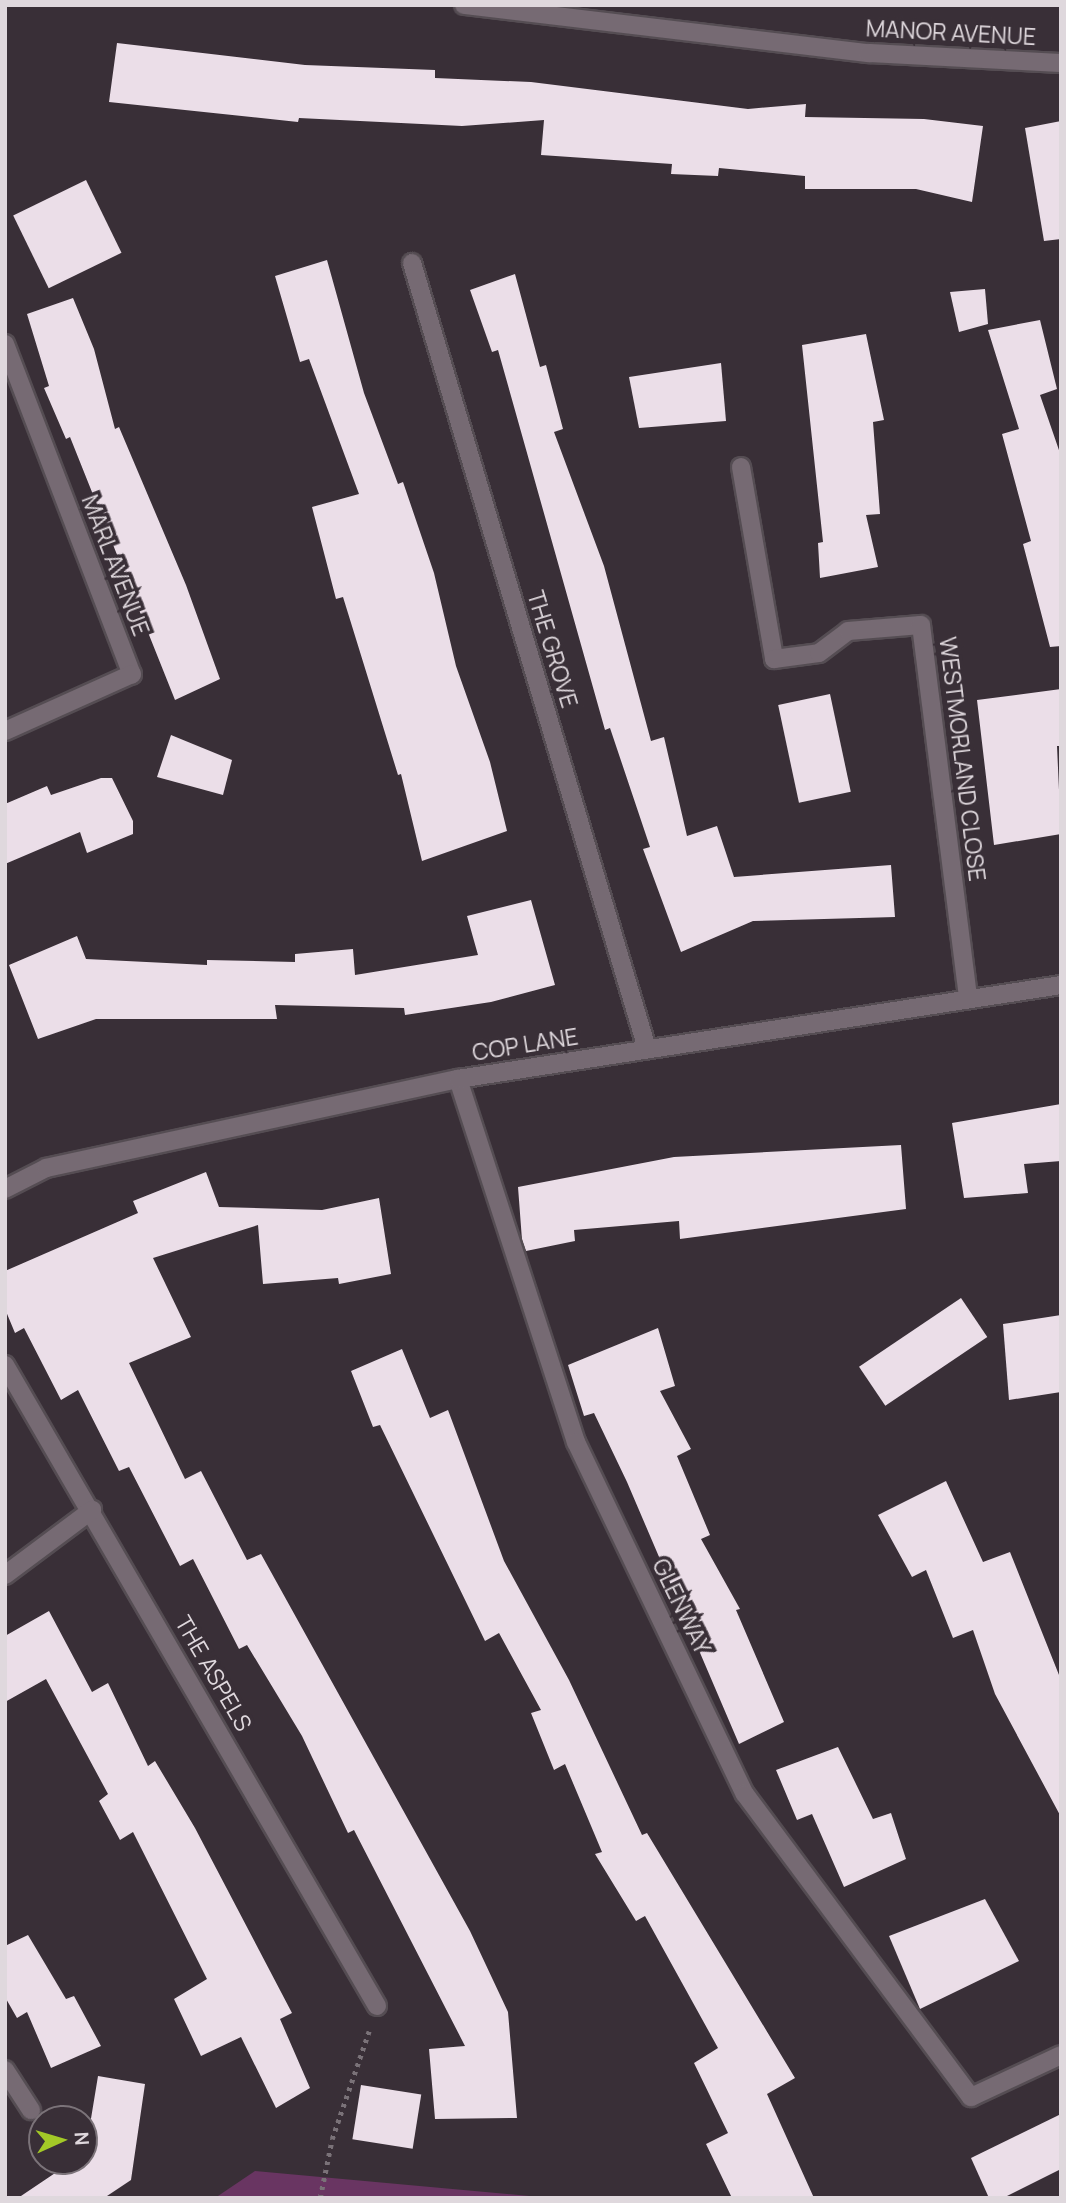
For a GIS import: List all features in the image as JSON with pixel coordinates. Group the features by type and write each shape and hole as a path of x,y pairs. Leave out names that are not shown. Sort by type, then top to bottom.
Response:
{"street":[{"name":"MANOR AVENUE","path":"464,5 536,8 869,53 1061,63"},
{"name":"THE GROVE","path":"412,263 647,1049"},
{"name":"MARL AVENUE","path":"5,344 132,674 5,731"},
{"name":"WESTMORLAND CLOSE","path":"741,467 774,659 819,653 848,631 921,625 968,997"},
{"name":"COP LANE","path":"5,1189 46,1168 458,1079 968,997 1061,985"},
{"name":"GLENWAY","path":"458,1079 576,1442 745,1794 971,2096 1061,2055"},
{"name":"THE ASPELS","path":"5,1365 92,1510 377,2006"},
{"path":"5,1574 92,1510"},
{"path":"5,2070 28,2105"}],"path":[{"path":"320,2198 332,2138 377,2006"}],"shaded area":[{"path":"255,2171 551,2198 215,2198"}],"building":[{"path":"117,43 305,65 435,70 435,78 531,82 748,109 806,104 805,117 924,119 983,126 972,202 916,189 805,189 805,176 719,168 718,176 671,174 672,164 541,155 544,120 462,126 299,118 298,122 109,102"},
{"path":"1061,121 1061,239 1044,241 1025,128"},
{"path":"86,180 122,253 49,288 13,216"},
{"path":"327,260 364,393 398,484 403,482 434,573 456,666 490,762 507,831 422,861 401,774 398,775 343,597 336,599 312,507 359,494 309,359 300,362 275,276"},
{"path":"515,274 540,367 546,365 563,429 554,432 604,566 651,741 664,737 687,836 717,826 734,877 891,865 895,917 753,921 681,952 643,849 650,847 610,728 605,730 498,350 492,352 470,290"},
{"path":"985,289 988,324 959,332 950,292"},
{"path":"73,298 94,349 115,429 119,427 186,585 220,679 175,700 70,437 66,439 44,388 49,386 27,314"},
{"path":"1040,320 1057,389 1040,395 1061,456 1061,646 1050,647 1023,544 1031,541 1002,434 1019,429 988,330"},
{"path":"866,334 884,420 873,422 880,514 866,515 878,567 820,578 818,543 823,542 802,345"},
{"path":"721,363 726,421 639,428 629,377"},
{"path":"1061,689 1061,746 1057,746 1061,834 994,845 977,700"},
{"path":"830,694 851,792 799,803 778,705"},
{"path":"171,735 232,760 223,795 157,777"},
{"path":"101,778 112,778 133,821 133,834 87,853 80,832 5,864 5,804 47,786 51,795"},
{"path":"531,900 555,985 491,1002 405,1015 404,1008 275,1005 277,1019 96,1019 38,1039 9,965 77,936 86,959 207,965 207,960 295,962 295,954 353,949 355,975 478,955 467,916"},
{"path":"1061,1104 1061,1161 1024,1164 1028,1193 964,1198 952,1123"},
{"path":"901,1145 906,1209 680,1239 679,1221 574,1230 575,1241 526,1251 522,1240 518,1187 674,1157"},
{"path":"206,1172 219,1207 322,1210 379,1198 391,1274 339,1284 338,1278 263,1284 258,1225 153,1258 191,1337 129,1363 185,1479 201,1471 247,1560 261,1554 470,1931 508,2012 517,2118 435,2119 429,2049 465,2046 354,1830 348,1833 302,1736 247,1645 239,1649 193,1559 180,1566 129,1467 119,1471 78,1390 61,1400 24,1328 15,1333 5,1309 5,1271 138,1213 133,1201"},
{"path":"961,1298 987,1337 885,1406 859,1367"},
{"path":"1061,1315 1061,1392 1009,1400 1003,1324"},
{"path":"658,1328 675,1386 660,1391 691,1449 677,1456 710,1535 701,1539 740,1609 736,1610 784,1722 739,1744 627,1482 594,1413 584,1416 568,1365"},
{"path":"402,1349 430,1418 448,1410 504,1561 569,1680 642,1835 647,1833 795,2078 767,2094 814,2198 732,2198 706,2144 728,2133 694,2063 718,2048 645,1916 636,1921 595,1854 602,1852 565,1764 554,1770 531,1713 541,1710 499,1633 485,1641 380,1425 373,1427 351,1371"},
{"path":"946,1481 983,1562 1010,1552 1061,1680 1061,1817 995,1694 973,1630 953,1638 926,1570 912,1577 878,1515"},
{"path":"49,1611 92,1692 108,1683 148,1766 155,1761 195,1828 292,2013 280,2019 310,2088 276,2108 241,2037 201,2056 174,1999 207,1979 133,1832 120,1840 99,1801 108,1794 46,1679 5,1702 5,1636"},
{"path":"838,1747 873,1819 891,1813 906,1859 844,1887 812,1814 797,1820 776,1770"},
{"path":"985,1899 1019,1961 920,2009 889,1936"},
{"path":"28,1935 66,1999 74,1996 101,2046 51,2068 27,2012 17,2018 5,1997 5,1946"},
{"path":"98,2076 145,2084 131,2180 104,2198 18,2198 52,2175 98,2175 98,2105 93,2105"},
{"path":"361,2085 421,2095 413,2149 352,2139"},
{"path":"1061,2114 1061,2169 1003,2198 989,2198 971,2158"}]}
